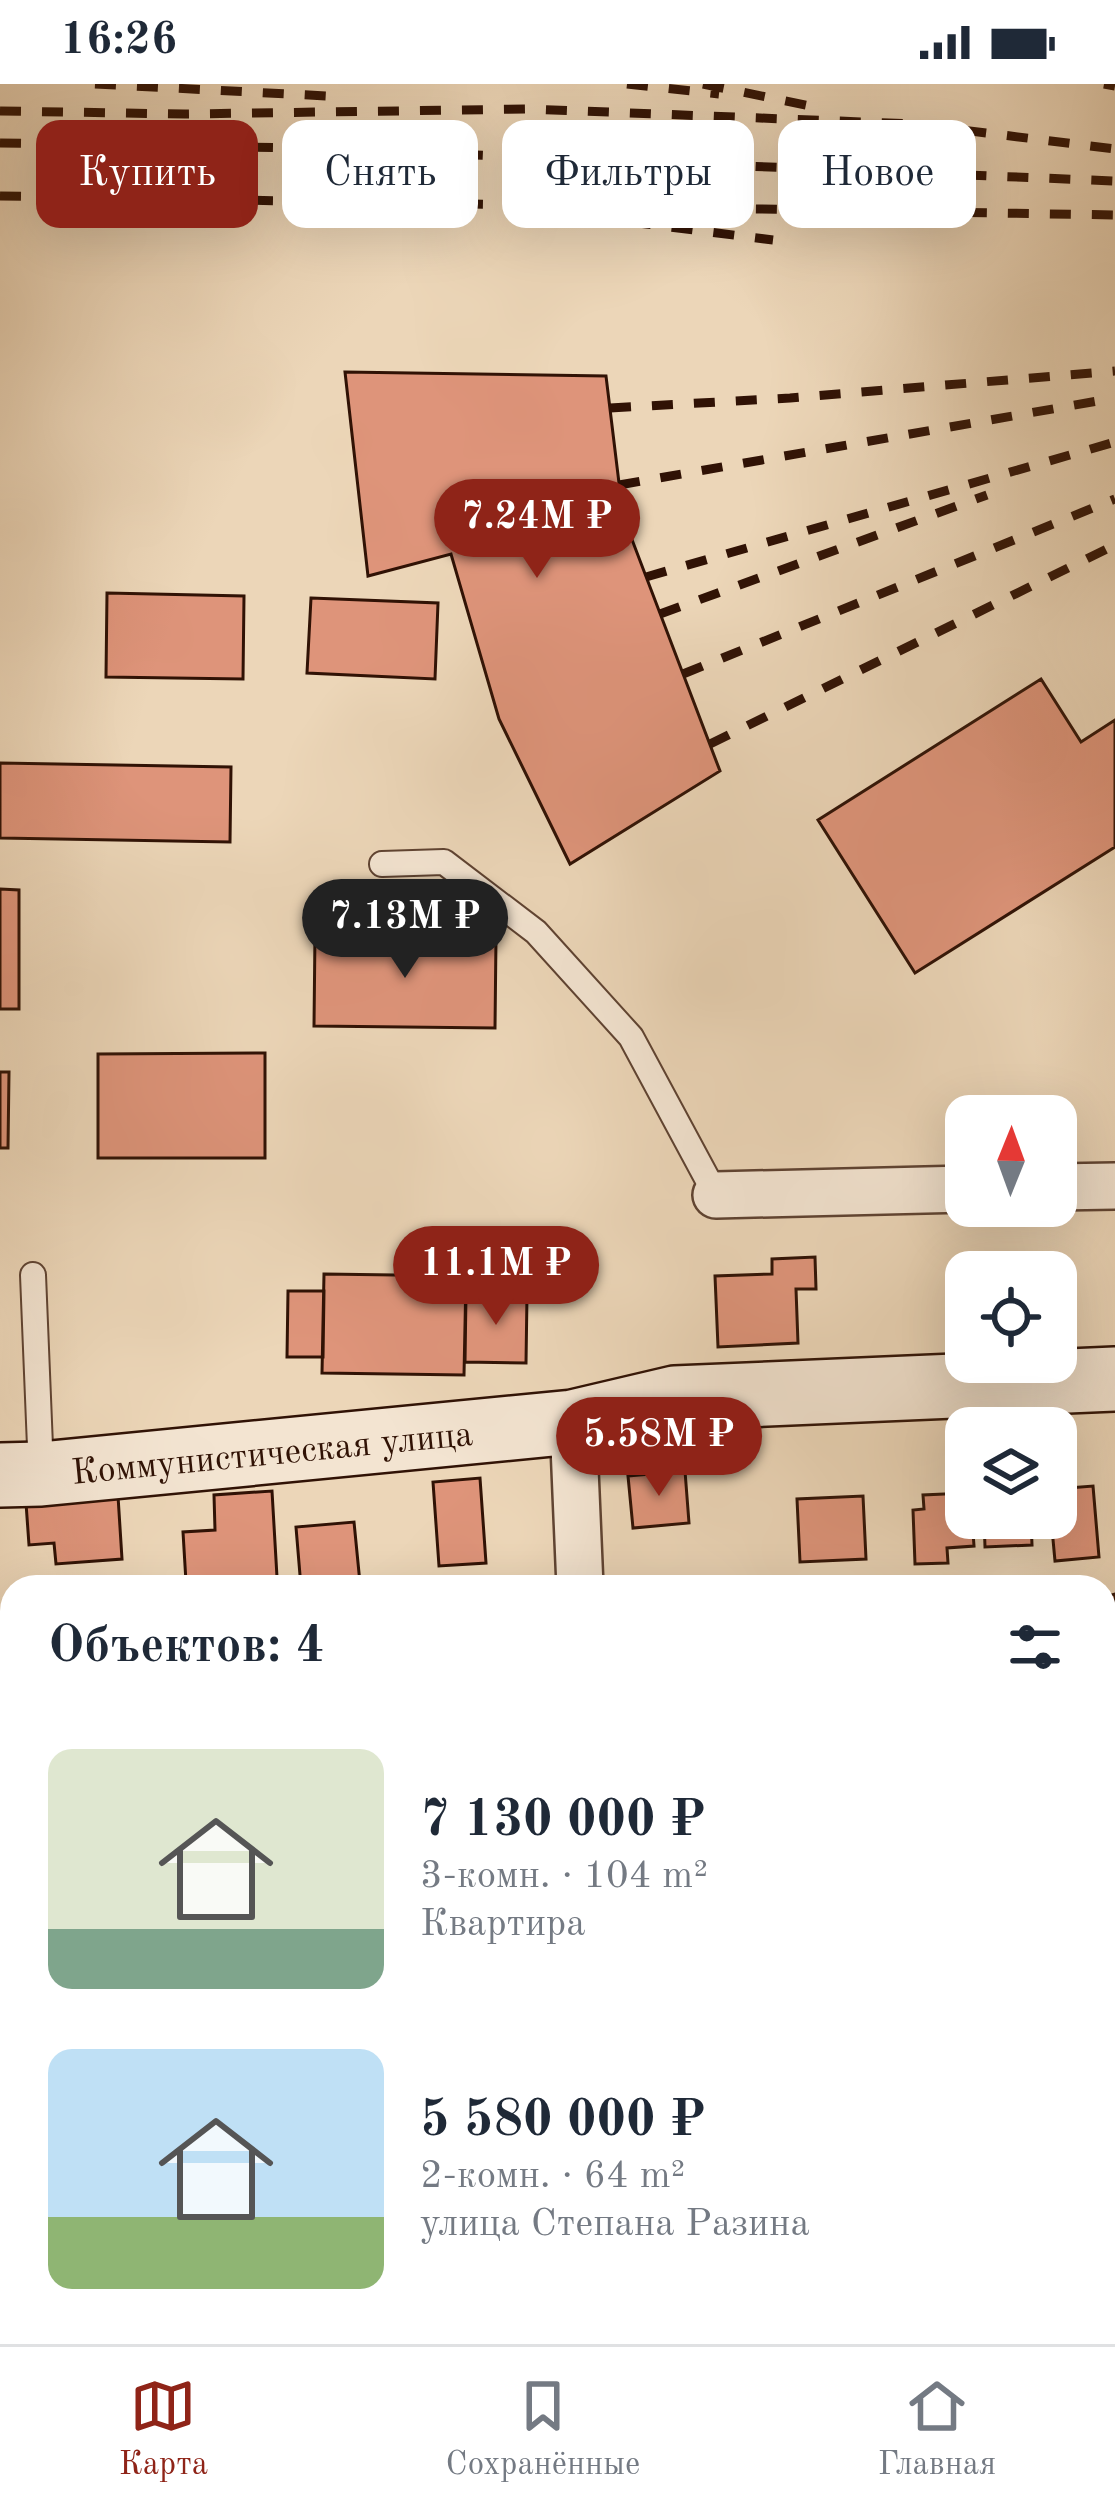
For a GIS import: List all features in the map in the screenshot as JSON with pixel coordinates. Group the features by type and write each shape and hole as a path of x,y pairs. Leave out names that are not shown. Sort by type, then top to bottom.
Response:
{"street":[{"path":"1077,1187 1115,1186"},
{"path":"716,1195 945,1190"},
{"name":"Коммунистическая улица","path":"20,1474 573,1422 675,1398 1115,1379"},
{"path":"573,1422 579,1575"}],"lane":[{"path":"382,863 444,862 536,932 631,1037 716,1195"},
{"path":"20,1474 33,1275"}],"building":[{"path":"345,372 606,376 623,516 720,771 570,864 499,719 451,554 368,576"},
{"path":"107,593 244,596 243,679 106,677"},
{"path":"311,598 438,603 435,679 307,673"},
{"path":"1041,679 1081,742 1115,720 1115,847 915,973 818,820"},
{"path":"0,763 231,767 230,842 0,838"},
{"path":"0,889 19,890 19,1009 0,1009"},
{"path":"315,934 496,937 495,1028 314,1026"},
{"path":"265,1053 265,1158 98,1158 98,1054"},
{"path":"0,1072 9,1072 8,1148 0,1148"},
{"path":"815,1257 816,1289 796,1289 798,1343 718,1347 715,1276 772,1274 772,1259"},
{"path":"324,1274 466,1276 464,1375 322,1373"},
{"path":"288,1291 324,1291 323,1357 287,1357"},
{"path":"466,1294 527,1295 526,1363 465,1362"},
{"path":"685,1471 689,1523 633,1528 628,1476"},
{"path":"480,1478 486,1563 439,1566 433,1482"},
{"path":"1093,1486 1099,1557 1055,1561 1053,1539 1077,1539 1077,1487"},
{"path":"272,1491 277,1575 186,1575 183,1532 215,1530 214,1495"},
{"path":"945,1494 945,1539 974,1539 974,1546 947,1548 948,1563 915,1564 913,1510 924,1509 923,1495"},
{"path":"118,1496 122,1559 56,1564 54,1543 29,1545 26,1503"},
{"path":"863,1496 866,1559 800,1562 797,1499"},
{"path":"354,1522 359,1575 300,1575 296,1527"},
{"path":"985,1539 1032,1539 1032,1545 985,1547"}],"railway":[{"path":"95,84 346,97"},
{"path":"627,84 719,94"},
{"path":"703,84 815,107"},
{"path":"1104,84 1115,86"},
{"path":"0,111 185,114 529,109 914,124 1115,149"},
{"path":"0,143 301,148 1115,181"},
{"path":"0,196 1115,215"},
{"path":"678,228 773,240"},
{"path":"610,408 1115,371"},
{"path":"619,485 1115,398"},
{"path":"646,577 1115,442"},
{"path":"660,614 987,495"},
{"path":"683,674 1115,499"},
{"path":"710,744 1115,545"}]}
